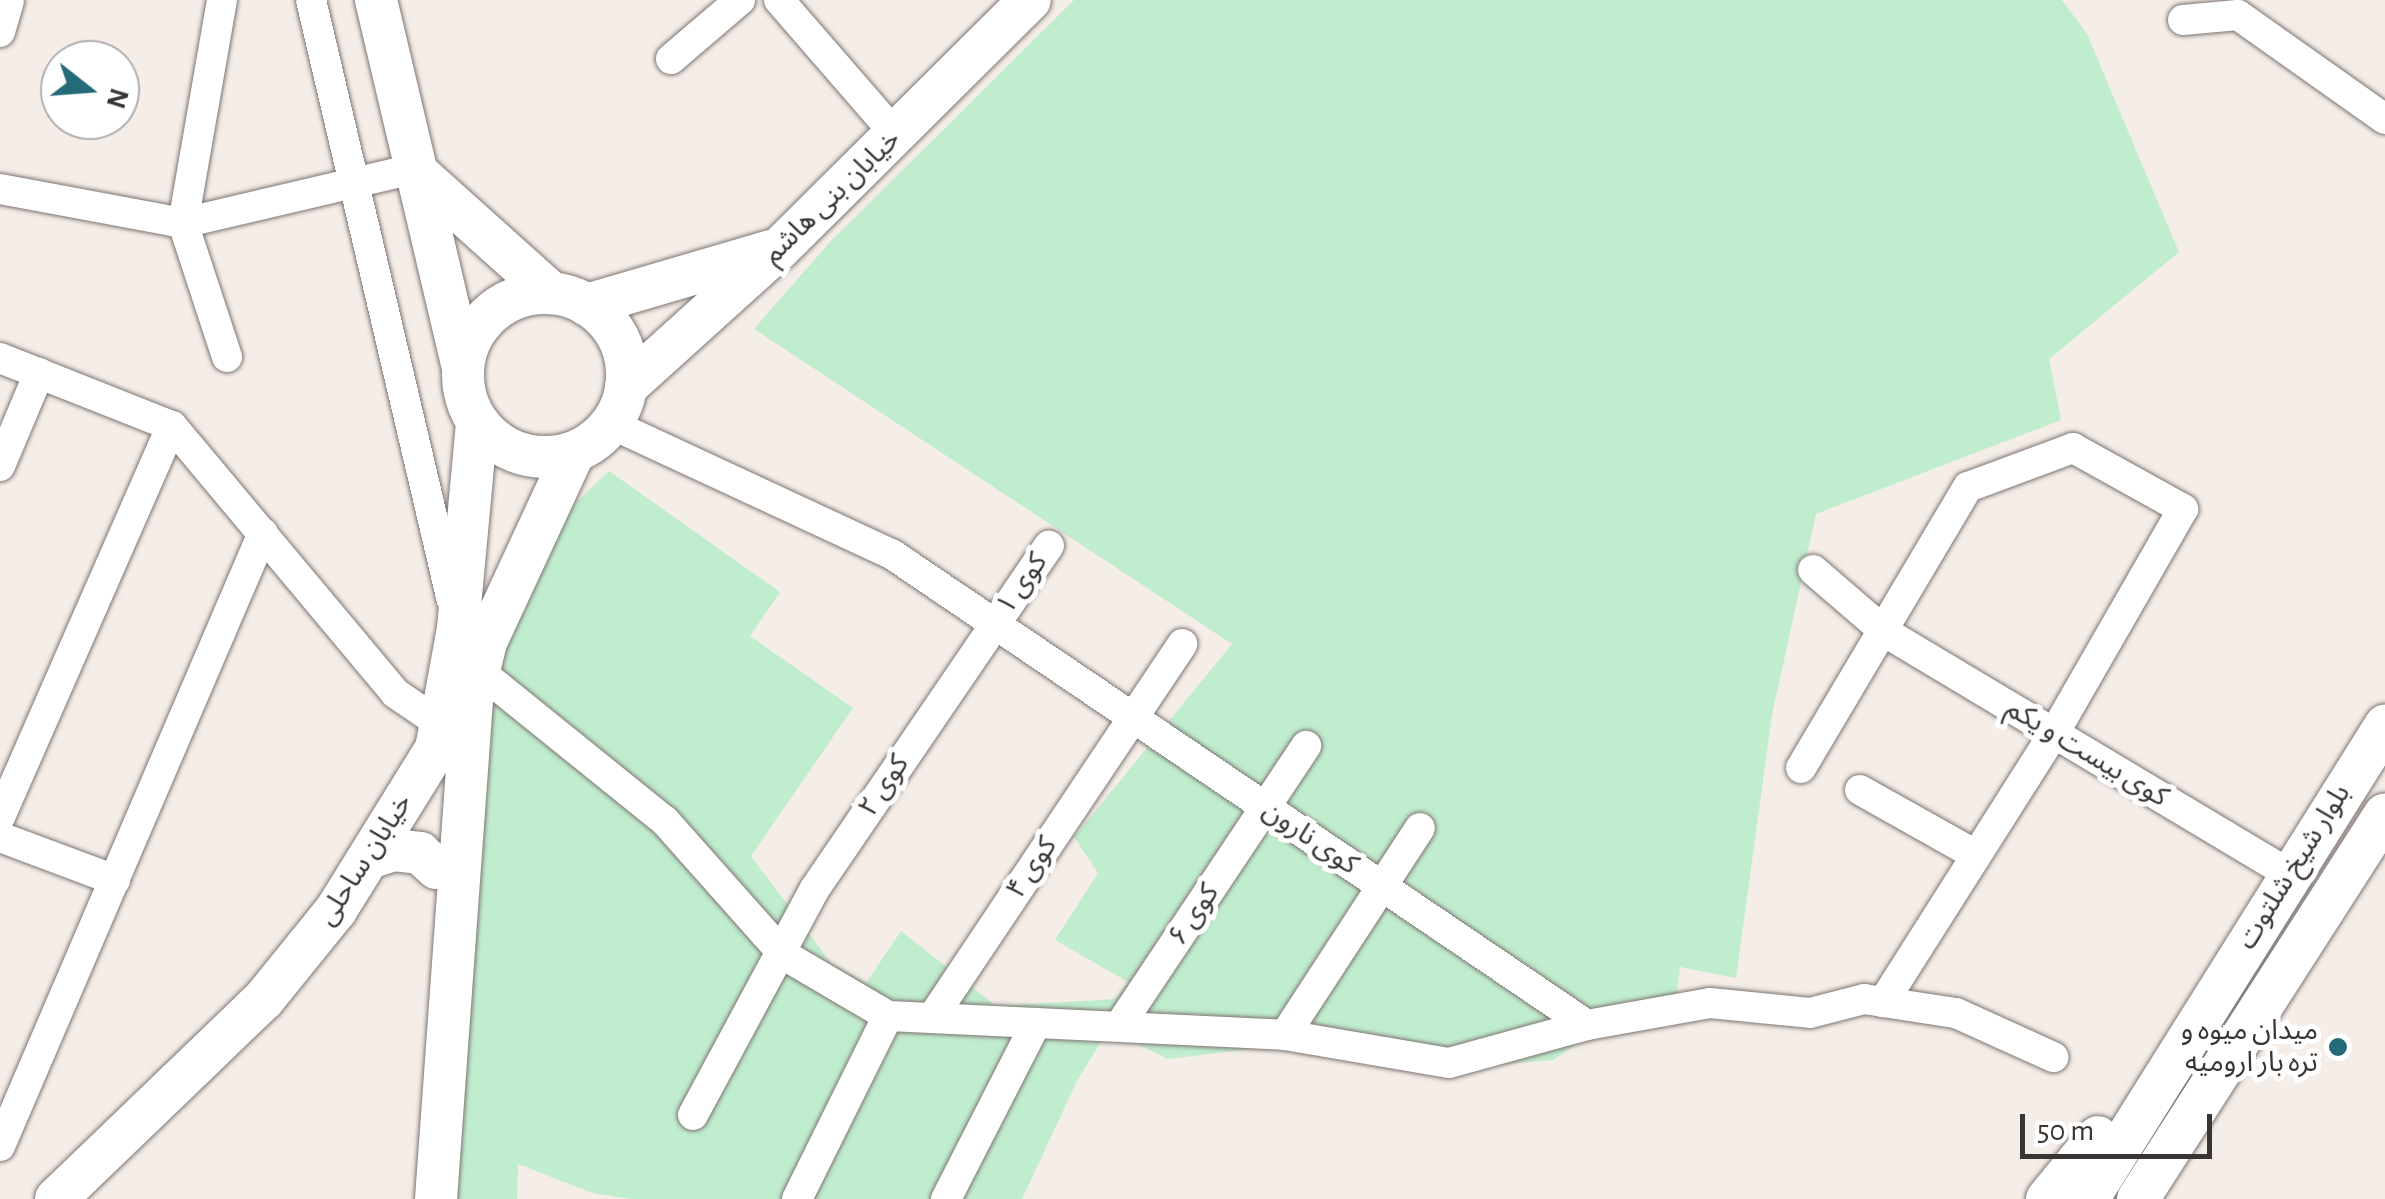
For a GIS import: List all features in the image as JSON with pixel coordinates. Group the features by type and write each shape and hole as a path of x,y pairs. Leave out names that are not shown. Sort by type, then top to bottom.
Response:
{"street":[{"path":"0,32 9,0"},
{"path":"222,0 183,223 227,357"},
{"path":"310,0 458,628"},
{"path":"376,0 413,169 477,422 510,450 531,456 574,452 619,405 619,339 413,169"},
{"path":"671,60 740,0"},
{"path":"779,0 897,136"},
{"name":"خیابان بنی هاشم","path":"619,405 897,136 1030,0"},
{"path":"2182,20 2238,15 2385,119"},
{"path":"0,189 183,223 413,169"},
{"path":"463,369 468,348 492,313 510,301 569,299 780,248"},
{"path":"0,358 172,426 396,693 448,738"},
{"path":"0,466 39,373"},
{"name":"کوی نارون","path":"619,405 893,555 1587,1024"},
{"name":"خیابان ساحلی","path":"448,738 477,422"},
{"path":"0,817 172,426"},
{"path":"1802,768 1968,487 2074,448 2183,509 2054,733 1884,1002"},
{"name":"خیابان ساحلی","path":"56,1199 264,999 369,858 448,738 479,671 486,642 574,452"},
{"path":"0,1146 263,533"},
{"name":"کوی ۱","path":"994,623 1049,545"},
{"name":"کوی بیست و یکم","path":"1813,570 1885,632 2289,874"},
{"name":"کوی ۲","path":"693,1115 784,955 814,890 994,623"},
{"name":"کوی ۴","path":"932,1018 1182,644"},
{"path":"479,671 665,821 784,955 888,1016 1036,1023 1122,1022 1285,1035 1449,1063 1587,1024 1710,1003 1810,1014 1864,998 1956,1013 2054,1057"},
{"name":"بلوار شیخ شلتوت","path":"2236,958 2385,726"},
{"path":"409,1199 448,738"},
{"path":"436,1199 448,738"},
{"name":"کوی ۶","path":"1122,1022 1306,746"},
{"path":"1860,790 1976,856"},
{"name":"بلوار شیخ شلتوت","path":"2276,983 2385,814"},
{"path":"1285,1035 1420,828"},
{"path":"0,837 115,880"},
{"path":"369,858 393,850 420,853 436,868"},
{"path":"2047,1199 2236,958"},
{"path":"2088,1199 2236,958"},
{"path":"2138,1199 2276,983"},
{"path":"2168,1199 2276,983"},
{"path":"798,1199 888,1016"},
{"path":"946,1199 1036,1023"}],"green space":[{"path":"1074,0 2062,0 2087,34 2179,252 2049,359 2061,420 1816,514 1772,715 1736,978 1680,967 1676,1002 1622,1014 1553,1060 1444,1069 1293,1044 1168,1059 1108,1030 1077,1081 1022,1199 632,1199 592,1193 518,1164 517,1199 447,1199 448,766 564,514 609,471 780,592 750,636 853,708 751,856 831,963 866,983 901,931 996,1006 1115,999 1128,982 1055,940 1098,873 1074,837 1232,644 754,329 829,243"}],"place":[{"name":"میدان میوه و تره بار ارومیه","path":"2338,1047"}]}
